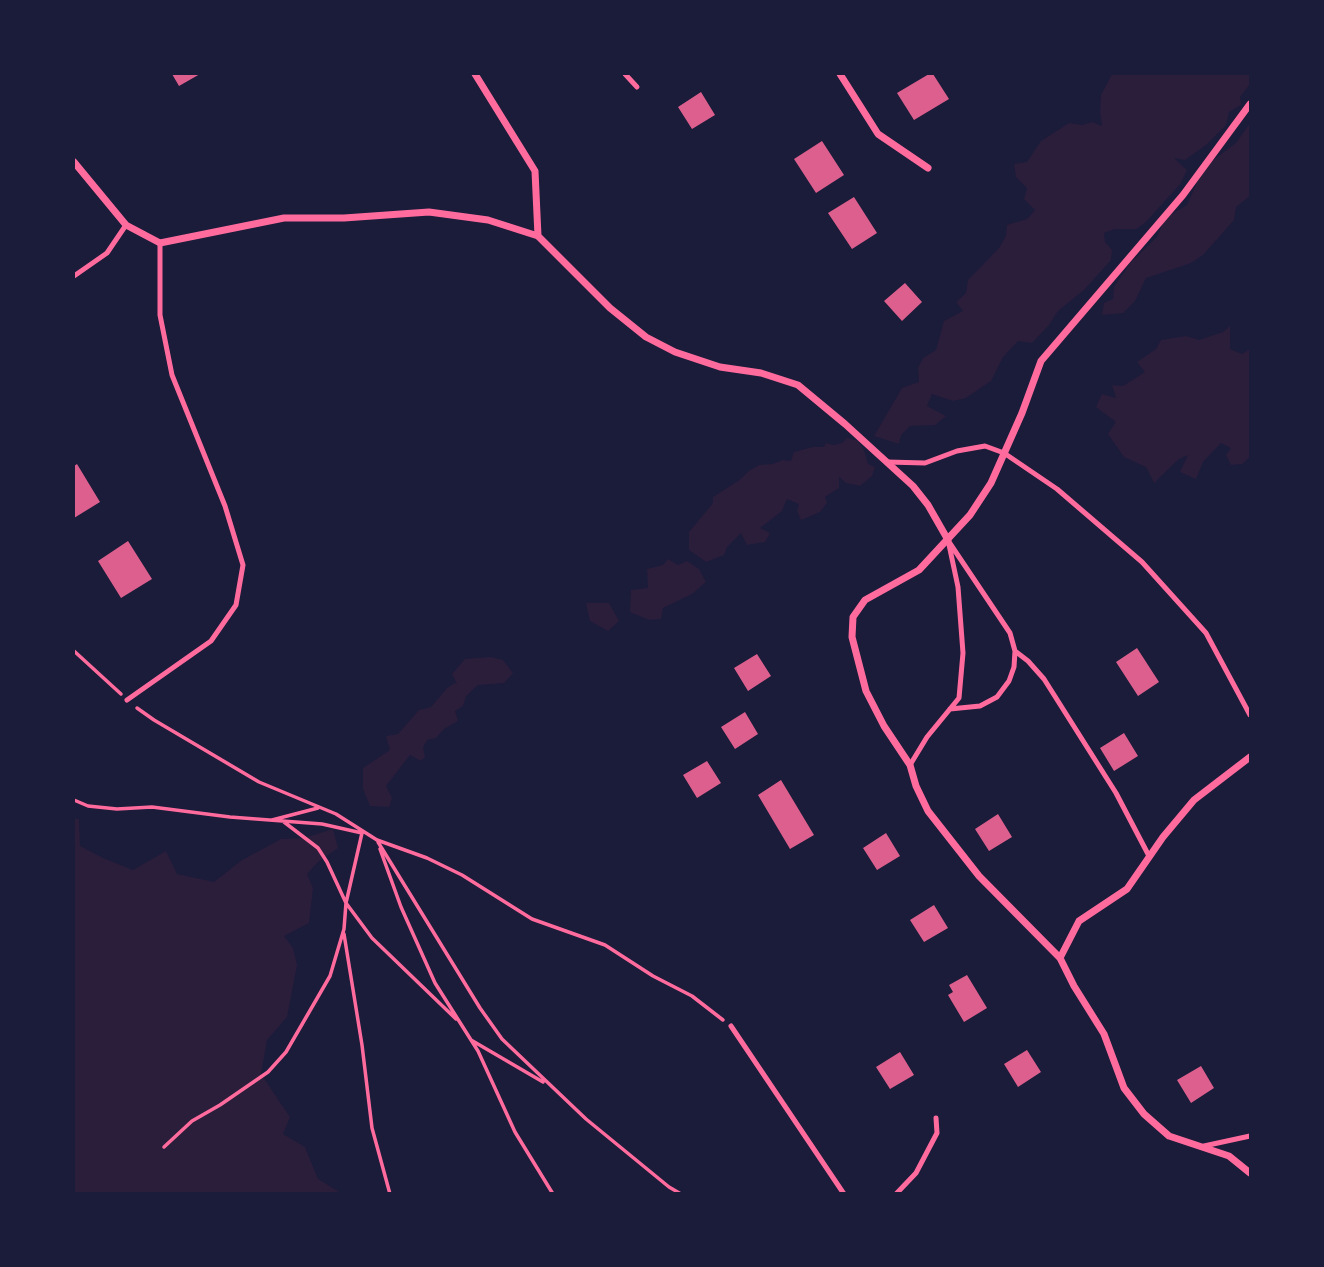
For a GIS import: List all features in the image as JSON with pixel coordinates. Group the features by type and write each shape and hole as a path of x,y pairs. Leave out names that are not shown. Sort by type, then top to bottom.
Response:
{"street":[{"path":"475,74 535,171 538,236"},
{"path":"840,74 878,134 928,168"},
{"path":"1251,104 1183,195 1041,361 1022,413 991,483 970,515 919,570 865,600 853,617 852,638 866,691 884,726 910,765 916,786 937,821 979,876 1060,958 1104,1034 1124,1088 1144,1114 1169,1136 1229,1157 1251,1173"},
{"path":"74,162 126,225 160,243 284,218 344,218 429,212 488,220 538,236 610,308 646,337 687,356 720,367 761,373 798,386 845,424 913,486 928,505 948,540"},
{"path":"1060,958 1079,921 1127,888 1194,800 1251,757"}],"lane":[{"path":"625,74 637,87"},
{"path":"74,276 107,253 126,225"},
{"path":"127,700 211,641 236,605 243,565 225,506 172,375 160,315 160,243"},
{"path":"887,462 925,463 957,451 985,446 1004,453 1057,489 1142,562 1206,634 1251,715"},
{"path":"948,540 1010,633 1015,651 1014,667 1009,681 997,697 980,706 950,709"},
{"path":"910,765 959,698 963,653 958,587 948,540"},
{"path":"1015,651 1044,679 1116,793 1149,856"},
{"path":"731,1026 844,1194"},
{"path":"896,1194 916,1173 937,1133 936,1118"},
{"path":"1201,1147 1251,1136"}],"path":[{"path":"74,651 153,720 259,782 336,814 362,833 377,840 427,858 462,875 532,919 605,945 653,976 692,996 731,1026"},
{"path":"74,800 117,809 152,807 268,821 322,824 362,833"},
{"path":"268,821 320,808"},
{"path":"283,822 318,848 346,903 372,938 462,1026"},
{"path":"164,1147 192,1121 268,1072 286,1052 330,976 344,929 346,903 362,833"},
{"path":"377,840 401,907 435,983 470,1039 515,1132 553,1194"},
{"path":"377,840 502,1040 586,1119 681,1194"},
{"path":"344,929 372,1128 390,1194"},
{"path":"470,1039 548,1084"}],"shaded area":[{"path":"1112,74 1250,74 1250,84 1240,97 1241,105 1229,112 1226,125 1206,145 1185,160 1174,158 1187,170 1181,183 1145,223 1136,229 1115,229 1104,233 1105,242 1112,250 1111,260 1084,290 1058,311 1032,343 1018,341 1003,357 991,381 966,398 953,401 932,394 927,406 946,416 935,425 910,426 901,435 899,444 874,436 902,388 919,382 918,368 923,358 936,350 944,321 963,311 956,302 966,293 968,280 999,248 1006,236 1007,225 1027,219 1035,210 1024,199 1027,188 1016,177 1014,164 1027,162 1041,141 1069,123 1082,125 1092,122 1102,126 1101,95"},
{"path":"1250,123 1250,196 1236,207 1234,220 1203,255 1191,263 1146,278 1135,301 1123,313 1102,315 1104,303 1113,299 1114,287 1131,262 1157,237 1165,218 1187,205 1204,167 1236,143"},
{"path":"1230,326 1230,349 1242,354 1250,349 1250,457 1242,464 1231,465 1226,455 1231,448 1221,443 1203,462 1196,479 1180,472 1188,455 1179,459 1154,483 1146,467 1124,457 1108,434 1116,422 1096,407 1102,394 1116,398 1112,385 1123,386 1145,372 1137,362 1156,349 1161,340 1186,336 1199,340 1223,332"},
{"path":"847,438 858,441 868,464 875,467 872,476 860,486 846,483 839,477 839,488 825,497 827,503 820,512 801,520 797,511 799,504 787,499 782,511 760,528 770,533 765,542 747,545 741,533 727,547 724,555 706,562 689,550 689,532 713,503 713,497 749,471 759,465 791,461 794,452 824,447 826,443 842,443"},
{"path":"668,559 678,565 687,561 699,569 706,582 692,594 663,608 661,619 649,620 630,612 631,590 648,588 647,569 663,565"},
{"path":"586,603 609,603 619,621 608,631 590,621"},
{"path":"491,657 503,660 513,673 504,683 478,685 466,696 463,706 455,711 458,721 444,729 436,738 427,740 423,748 425,757 421,761 410,755 386,786 392,798 389,807 370,806 363,789 363,768 390,750 386,736 398,734 419,710 431,707 447,688 457,684 452,674 465,659"},
{"path":"74,819 79,819 80,846 105,859 133,870 166,851 177,874 214,882 242,860 281,839 304,838 333,829 338,848 318,862 307,874 313,888 309,923 284,936 293,948 297,965 287,1017 267,1040 261,1074 290,1117 283,1134 305,1147 318,1179 341,1193 74,1194"}],"building":[{"path":"172,74 200,74 179,86"},
{"path":"933,74 949,99 914,120 897,93"},
{"path":"701,92 715,115 692,129 678,107"},
{"path":"822,141 844,175 816,193 794,159"},
{"path":"854,197 877,233 852,249 828,213"},
{"path":"905,283 922,302 902,321 884,301"},
{"path":"77,464 100,502 74,518 74,466"},
{"path":"128,541 152,579 121,598 98,561"},
{"path":"1137,648 1159,682 1138,696 1116,662"},
{"path":"757,654 771,676 748,691 734,668"},
{"path":"745,712 758,734 735,749 721,727"},
{"path":"1124,733 1138,756 1114,771 1100,748"},
{"path":"707,761 721,783 697,798 683,775"},
{"path":"781,780 814,835 790,849 758,795"},
{"path":"998,814 1012,837 989,851 975,829"},
{"path":"886,833 900,856 877,870 863,848"},
{"path":"934,905 948,928 924,942 910,920"},
{"path":"967,975 987,1008 964,1022 948,995 953,992 949,985"},
{"path":"1027,1050 1041,1072 1018,1087 1004,1064"},
{"path":"900,1052 914,1075 890,1089 876,1067"},
{"path":"1201,1066 1214,1088 1191,1103 1177,1080"}]}
